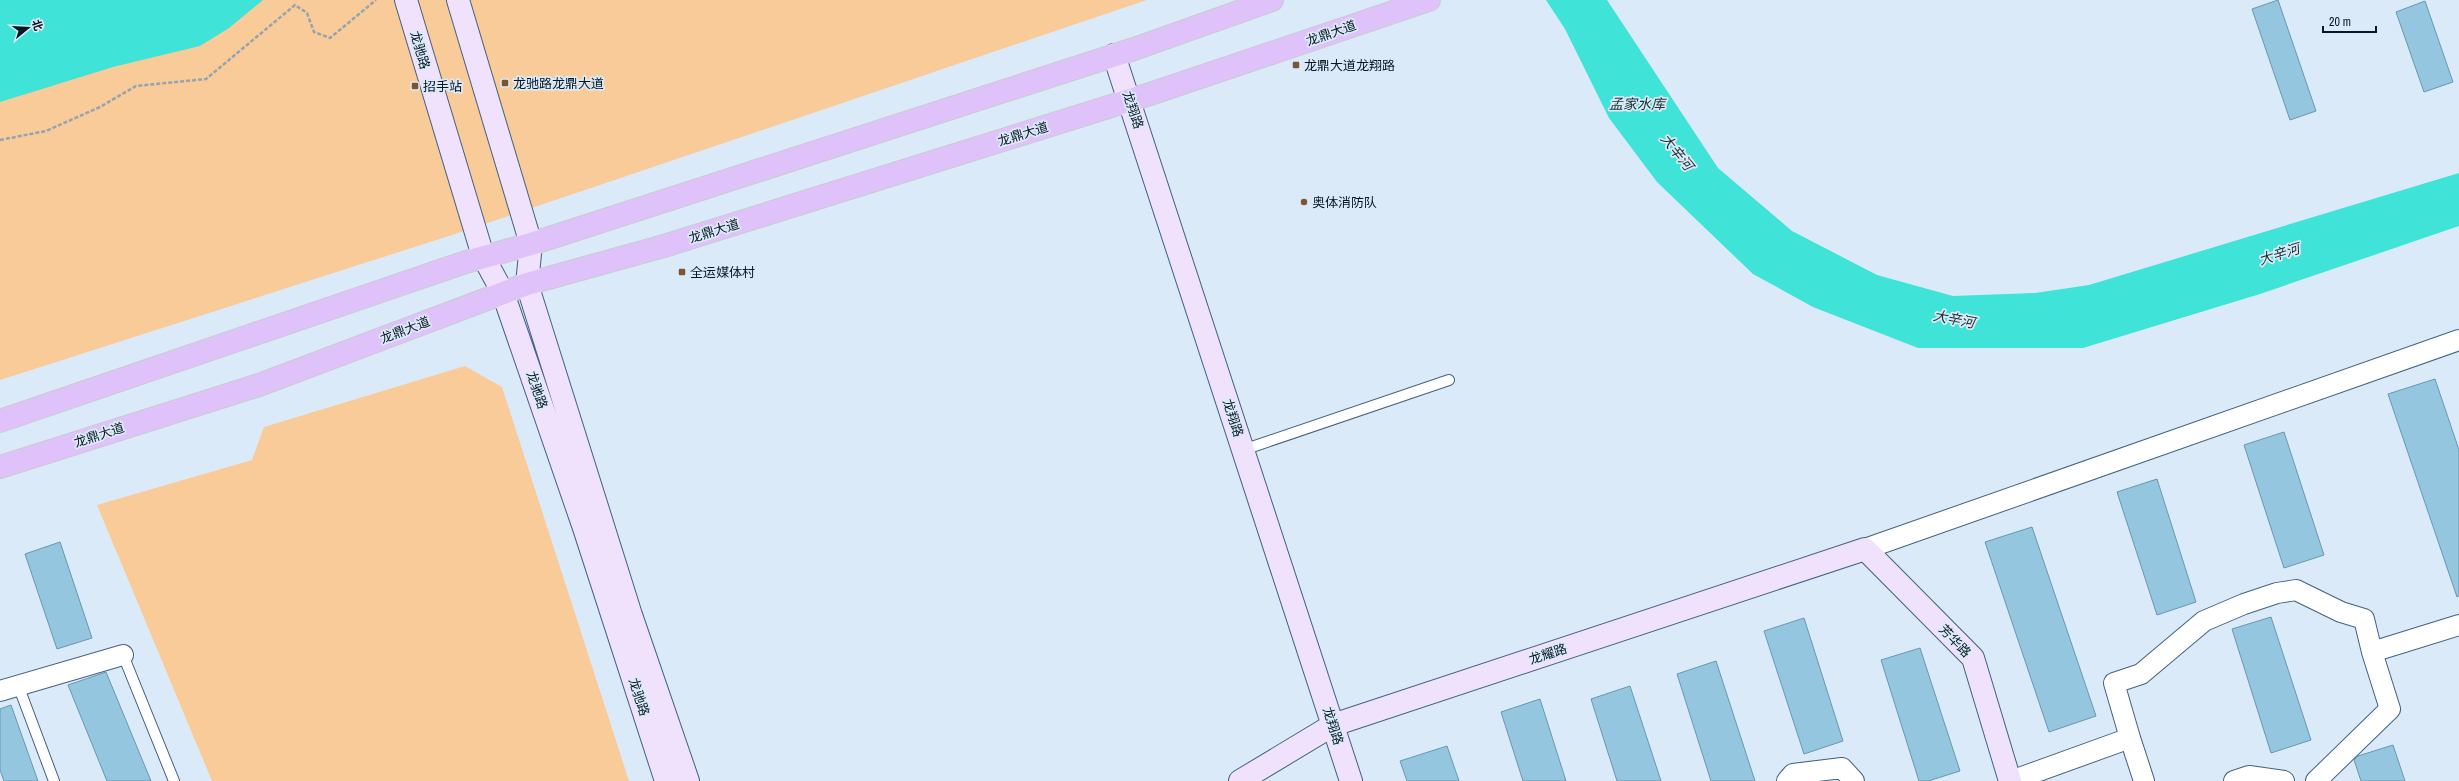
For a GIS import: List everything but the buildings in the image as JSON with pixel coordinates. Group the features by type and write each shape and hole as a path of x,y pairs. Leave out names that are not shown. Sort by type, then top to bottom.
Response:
{"main road":[{"path":"0,421 483,256 531,244 1114,55 1272,0"},
{"name":"龙鼎大道","path":"0,467 259,385 527,284 664,246 1130,100 1429,0"}],"street":[{"name":"龙驰路","path":"406,0 483,256 503,293 584,528 666,781"},
{"name":"龙驰路","path":"458,0 531,244 527,284 631,615 688,781"},
{"name":"龙翔路","path":"1114,55 1130,100 1351,781"},
{"path":"1865,549 2459,340"},
{"name":"龙耀路","path":"1240,781 1333,725 1865,549"},
{"name":"芳华路","path":"1865,549 1973,658 2011,781"},
{"path":"2144,781 2114,683 2141,674 2204,621 2244,604 2277,593 2296,590 2341,612 2364,619 2372,652 2390,709 2316,781"},
{"path":"2372,652 2459,626"},
{"path":"9,688 123,655"},
{"path":"2011,781 2130,738"},
{"path":"1787,781 1793,774 1842,768 1854,781"},
{"path":"2234,781 2248,776 2284,781"}],"lane":[{"path":"1243,450 1449,380"},
{"path":"123,655 174,781"},
{"path":"9,688 54,781"}],"path":[{"path":"0,140 46,131 100,107 136,86 206,79 295,5 307,13 314,32 330,38 376,0"}],"shaded area":[{"path":"0,0 1147,0 452,235 0,380"},
{"path":"465,366 502,387 629,781 212,781 97,505 252,460 264,427"}],"water":[{"path":"0,0 263,0 229,28 200,46 113,67 0,102"},
{"name":"孟家水库","path":"1546,0 1607,0 1718,168 1792,231 1877,275 1953,296 2035,293 2089,285 2459,173 2459,226 2260,294 2083,348 1918,348 1813,307 1753,274 1657,182 1609,118 1565,29"}],"place":[{"name":"龙鼎大道龙翔路","path":"1296,65"},
{"name":"龙驰路龙鼎大道","path":"505,83"},
{"name":"招手站","path":"415,86"},
{"name":"奥体消防队","path":"1304,202"},
{"name":"全运媒体村","path":"682,272"}],"water label":[{"name":"大辛河","path":"1677,152"},
{"name":"大辛河","path":"2279,254"},
{"name":"大辛河","path":"1954,319"}]}
